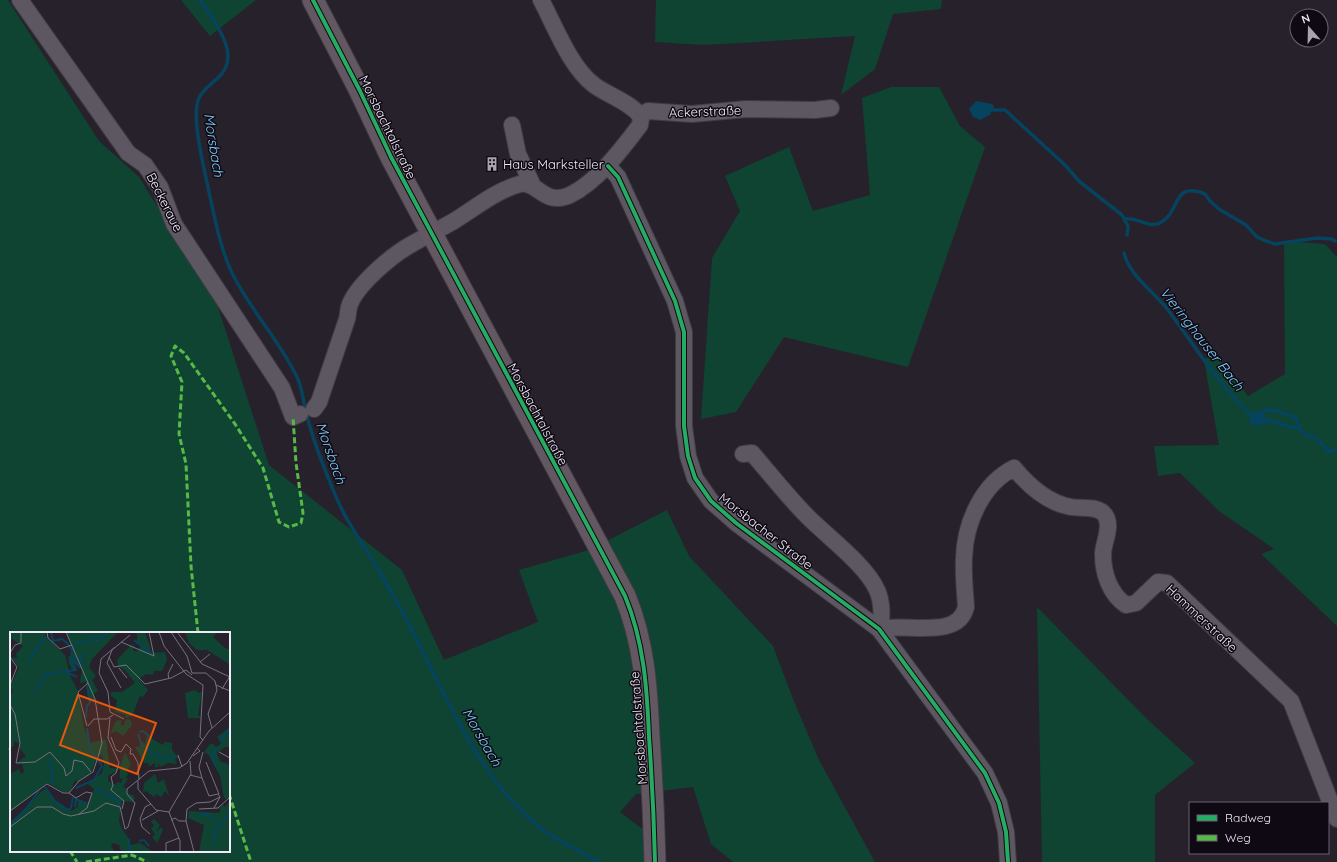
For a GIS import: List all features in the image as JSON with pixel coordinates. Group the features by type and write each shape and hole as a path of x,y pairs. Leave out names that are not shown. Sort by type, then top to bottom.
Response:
{"main road":[{"name":"Morsbachtalstraße","path":"313,0 360,91 391,157 625,596 632,614 642,653 646,683 655,862"}],"street":[{"name":"Beckeraue","path":"20,0 128,153 145,165 160,187 174,224 282,388 302,413 319,402 347,319 349,307 356,294 395,256 411,244 432,233"},
{"path":"432,233 494,196 517,185 526,183 533,186 546,196 561,198 575,192 608,166 642,121 636,110 587,80 578,68 541,0"},
{"name":"Ackerstraße","path":"640,116 648,111 692,114 746,109 815,110 832,108"},
{"path":"512,125 518,154 533,186"},
{"name":"Morsbacher Straße","path":"608,166 618,177 675,301 684,332 684,426 691,469 700,486 711,502 736,523 879,629 985,773 999,803 1006,832 1008,862"},
{"path":"743,454 752,453 795,504 867,574 878,591 881,603 882,621 879,629"},
{"name":"Hammerstraße","path":"879,629 890,626 931,628 944,627 951,626 960,620 964,615 966,608 964,557 972,517 991,485 1002,474 1014,468 1026,480 1056,504 1072,508 1097,510 1105,515 1108,525 1103,554 1109,585 1116,599 1126,605 1136,603 1158,582 1167,583 1291,701 1337,819"}],"green space":[{"path":"0,0 8,0 99,141 139,177 216,301 269,465 402,570 444,660 538,622 519,570 589,550 667,510 689,556 773,646 795,704 819,760 875,862 733,862 711,844 693,787 636,794 620,812 648,833 648,862 0,862"},
{"path":"181,0 256,0 210,36"},
{"path":"656,0 942,0 941,9 893,14 875,69 841,95 855,36 703,45 655,42"},
{"path":"891,87 939,87 960,126 985,147 908,367 784,337 736,412 701,419 712,258 740,211 725,176 789,147 813,211 870,195 862,98"},
{"path":"1284,241 1325,244 1337,257 1337,626 1261,554 1274,549 1219,511 1180,473 1158,476 1154,446 1219,445 1204,360 1214,352 1248,396 1285,374"},
{"path":"1037,607 1147,719 1195,763 1155,795 1155,862 1042,862"}],"water":[{"path":"976,101 992,104 994,106 990,115 980,120 973,117 969,109"},
{"path":"1256,411 1262,412 1266,418 1271,420 1271,422 1259,426 1250,424 1249,419"}],"waterway":[{"name":"Morsbach","path":"200,0 217,25 226,45 228,54 227,63 223,72 201,94 197,107 196,118 202,161 217,227 222,247 233,275 297,377 301,387 309,425 326,474 338,501 351,526 380,572 404,615 462,730 498,784 518,808 542,829 599,862"},
{"name":"Vieringhauser Bach","path":"993,110 1005,110 1064,164 1080,182 1122,215 1128,226 1127,235"},
{"path":"1124,219 1133,219 1147,224 1160,223 1172,212 1182,194 1187,191 1194,191 1205,194 1219,209 1246,225 1257,237 1266,241 1275,244 1317,238 1332,239 1335,241"},
{"name":"Vieringhauser Bach","path":"1124,253 1136,276 1168,310 1217,378 1239,403 1251,415 1254,416"},
{"name":"Vieringhauser Bach","path":"1262,412 1265,410 1274,410 1295,417 1302,432 1316,438 1329,452 1337,449"},
{"name":"Vieringhauser Bach","path":"1268,420 1295,428 1300,428"}],"marked path":[{"path":"198,632 191,566 186,464 179,434 182,382 171,356 175,346 184,353 235,424 263,468 279,522 289,527 301,523 303,513 296,463 293,417"},
{"path":"230,797 251,862"},
{"path":"71,852 77,862"},
{"path":"86,862 132,855 147,862"}],"cycle path":[{"path":"313,0 360,91 391,157 625,596 636,631 646,683 655,862"},
{"path":"608,166 618,177 675,301 684,332 684,426 688,456 695,478 711,501 736,523 879,629 985,773 999,803 1006,832 1008,862"}],"place":[{"name":"Haus Marksteller","path":"492,164"}]}
